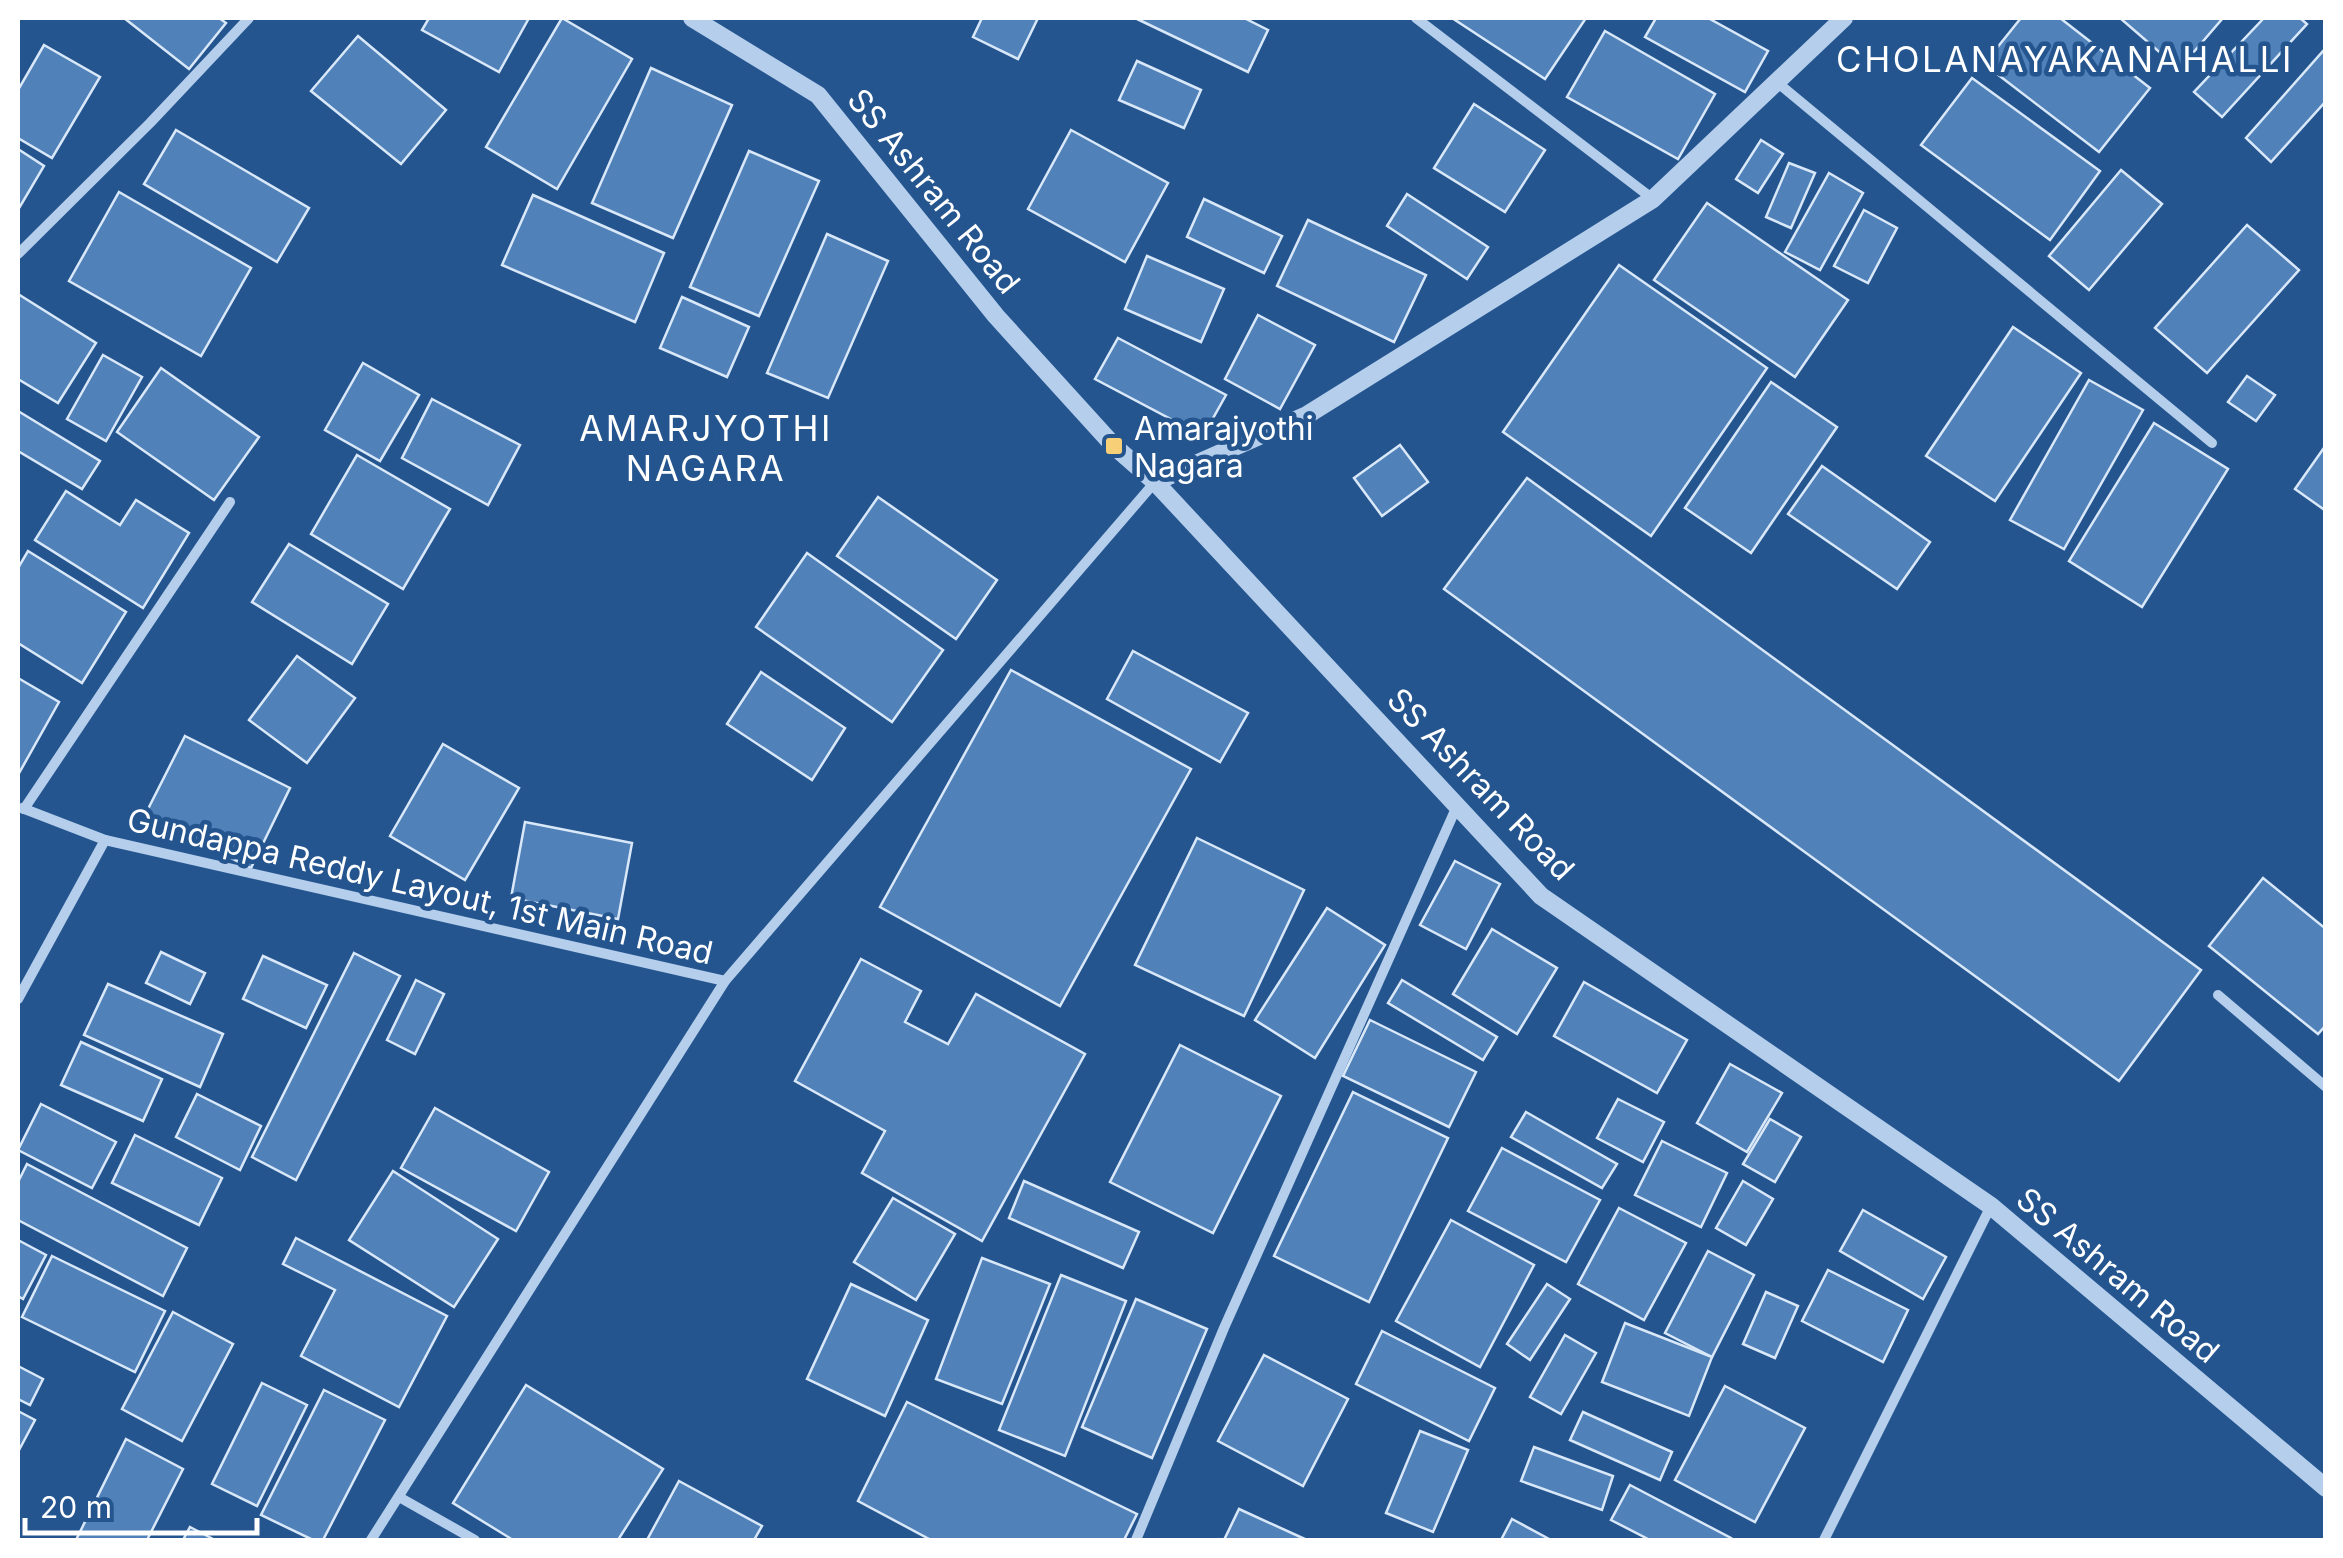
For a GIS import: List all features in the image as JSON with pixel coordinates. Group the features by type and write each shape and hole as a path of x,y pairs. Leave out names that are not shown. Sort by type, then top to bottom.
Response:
{"street":[{"path":"18,254 249,18"},
{"name":"SS Ashram Road","path":"692,18 818,95 996,316 1114,446 1155,482 1541,896 1991,1206 2326,1488"},
{"path":"1416,18 1653,199"},
{"path":"372,1540 724,981 1155,482 1307,415 1653,199 1844,18"},
{"path":"1778,83 2212,443"},
{"path":"105,840 21,808 230,502"},
{"path":"1136,1540 1224,1328 1457,806"},
{"name":"Gundappa Reddy Layout, 1st Main Road","path":"18,998 105,840 724,981"},
{"path":"2218,995 2326,1087"},
{"path":"1824,1540 1991,1206"},
{"path":"399,1497 475,1540"}],"building":[{"path":"124,18 219,18 226,23 189,69"},
{"path":"429,18 529,18 499,72 422,30"},
{"path":"562,18 632,59 557,189 486,147"},
{"path":"982,18 1038,18 1018,59 973,37"},
{"path":"1135,18 1244,18 1268,30 1248,72"},
{"path":"1452,18 1586,18 1545,79"},
{"path":"1656,18 1708,18 1768,51 1745,92 1645,37"},
{"path":"2021,18 2060,18 2150,88 2099,152 1984,64"},
{"path":"2120,18 2223,18 2179,69"},
{"path":"2264,18 2300,18 2307,24 2222,117 2194,92"},
{"path":"1605,31 1715,94 1678,159 1567,97"},
{"path":"358,36 446,110 401,164 311,91"},
{"path":"44,45 100,77 52,158 18,138 18,90"},
{"path":"2324,50 2326,101 2271,162 2246,138"},
{"path":"1137,61 1201,90 1184,128 1119,100"},
{"path":"651,68 732,105 673,238 592,203"},
{"path":"1972,78 2100,171 2050,240 1921,145"},
{"path":"1474,104 1545,150 1505,212 1434,168"},
{"path":"176,130 309,208 277,262 144,184"},
{"path":"1071,130 1168,183 1125,262 1028,209"},
{"path":"1761,140 1783,154 1758,193 1736,179"},
{"path":"18,149 44,166 18,210"},
{"path":"749,151 819,181 759,316 690,287"},
{"path":"1789,163 1815,173 1791,228 1766,217"},
{"path":"2121,170 2162,204 2089,290 2049,256"},
{"path":"1829,173 1863,193 1820,270 1785,252"},
{"path":"119,192 251,268 201,356 69,281"},
{"path":"1407,194 1488,247 1467,279 1387,226"},
{"path":"533,195 664,253 635,322 502,265"},
{"path":"1204,199 1282,236 1264,273 1187,237"},
{"path":"1707,203 1848,300 1795,377 1654,280"},
{"path":"1864,210 1897,228 1868,283 1834,266"},
{"path":"1308,220 1426,275 1394,342 1277,286"},
{"path":"2247,225 2299,270 2207,373 2155,328"},
{"path":"827,234 888,261 828,398 767,373"},
{"path":"1147,256 1224,289 1201,342 1125,309"},
{"path":"1619,265 1767,368 1651,536 1503,432"},
{"path":"18,294 96,343 58,403 18,379"},
{"path":"682,297 749,327 727,377 660,348"},
{"path":"1258,315 1315,345 1280,409 1225,379"},
{"path":"2013,327 2081,373 1995,501 1926,456"},
{"path":"1118,338 1226,395 1203,436 1095,379"},
{"path":"103,355 142,377 106,441 67,419"},
{"path":"363,363 419,395 380,461 325,430"},
{"path":"161,368 259,437 214,500 117,432"},
{"path":"2247,376 2275,395 2256,421 2228,402"},
{"path":"2089,380 2143,410 2064,549 2010,520"},
{"path":"1771,382 1837,427 1751,553 1685,508"},
{"path":"432,399 520,445 488,505 402,458"},
{"path":"18,411 100,461 82,489 18,451"},
{"path":"2154,423 2228,469 2142,607 2069,561"},
{"path":"1400,445 1428,482 1382,516 1354,478"},
{"path":"2326,445 2326,511 2295,489"},
{"path":"357,455 450,509 403,589 311,534"},
{"path":"1822,466 1930,542 1897,589 1788,514"},
{"path":"1527,478 2201,970 2119,1081 1444,589"},
{"path":"66,491 120,525 136,500 189,533 143,608 35,540"},
{"path":"878,497 997,580 956,639 837,556"},
{"path":"289,544 388,604 352,664 252,602"},
{"path":"28,551 126,612 82,683 18,643 18,568"},
{"path":"807,553 943,650 892,722 756,627"},
{"path":"1133,651 1248,713 1220,762 1107,699"},
{"path":"297,656 355,698 307,763 249,720"},
{"path":"1011,670 1191,769 1060,1006 880,907"},
{"path":"761,672 845,728 812,780 727,724"},
{"path":"18,678 59,702 18,775"},
{"path":"185,736 290,788 251,868 145,815"},
{"path":"443,744 519,788 465,880 390,836"},
{"path":"525,822 632,843 618,919 511,898"},
{"path":"1197,838 1304,890 1244,1016 1135,965"},
{"path":"1455,861 1500,884 1466,949 1420,925"},
{"path":"2263,878 2326,929 2326,1025 2318,1034 2209,946"},
{"path":"1327,908 1385,945 1315,1058 1255,1020"},
{"path":"1492,929 1557,968 1517,1034 1453,994"},
{"path":"161,952 205,973 190,1004 146,983"},
{"path":"354,953 400,976 296,1180 252,1157"},
{"path":"263,956 327,985 306,1028 243,999"},
{"path":"861,959 921,991 905,1022 948,1044 976,994 1085,1054 982,1241 862,1173 885,1131 795,1081"},
{"path":"416,980 444,994 415,1054 387,1040"},
{"path":"1402,980 1497,1037 1483,1060 1388,1003"},
{"path":"1584,982 1687,1040 1657,1093 1554,1036"},
{"path":"108,984 223,1034 200,1087 84,1035"},
{"path":"1370,1020 1476,1072 1449,1127 1343,1076"},
{"path":"81,1042 162,1079 143,1121 61,1085"},
{"path":"1180,1045 1281,1096 1213,1233 1110,1182"},
{"path":"1730,1064 1782,1093 1747,1152 1697,1123"},
{"path":"1353,1092 1448,1138 1369,1302 1274,1256"},
{"path":"197,1094 261,1126 240,1170 176,1137"},
{"path":"1618,1099 1664,1122 1643,1162 1597,1138"},
{"path":"41,1104 116,1142 92,1188 18,1150"},
{"path":"435,1108 549,1172 516,1231 401,1168"},
{"path":"1526,1112 1617,1164 1602,1188 1511,1137"},
{"path":"1770,1119 1801,1137 1775,1182 1743,1164"},
{"path":"135,1135 222,1178 199,1225 112,1183"},
{"path":"1662,1141 1727,1173 1701,1227 1635,1195"},
{"path":"1502,1148 1600,1200 1566,1262 1468,1211"},
{"path":"27,1164 187,1248 163,1296 18,1220 18,1182"},
{"path":"393,1171 498,1239 454,1307 349,1240"},
{"path":"1024,1181 1139,1232 1123,1268 1009,1218"},
{"path":"1743,1181 1773,1199 1746,1245 1716,1228"},
{"path":"893,1198 955,1234 916,1300 854,1262"},
{"path":"1619,1208 1686,1243 1644,1320 1578,1284"},
{"path":"1863,1210 1946,1257 1923,1299 1840,1251"},
{"path":"1451,1220 1534,1265 1480,1367 1396,1321"},
{"path":"296,1238 447,1316 399,1407 301,1356 335,1290 283,1264"},
{"path":"18,1240 46,1255 23,1299 18,1296"},
{"path":"1708,1251 1754,1275 1712,1357 1665,1333"},
{"path":"52,1256 165,1311 135,1372 22,1317"},
{"path":"982,1258 1050,1284 1002,1404 936,1379"},
{"path":"1828,1270 1908,1310 1883,1362 1802,1321"},
{"path":"1061,1275 1126,1301 1065,1456 999,1430"},
{"path":"851,1284 928,1320 885,1416 807,1379"},
{"path":"1547,1284 1570,1299 1530,1360 1507,1344"},
{"path":"1766,1292 1798,1306 1775,1358 1743,1344"},
{"path":"1136,1299 1207,1329 1152,1458 1082,1427"},
{"path":"173,1312 233,1344 182,1441 122,1409"},
{"path":"1625,1323 1712,1357 1689,1416 1602,1382"},
{"path":"1382,1331 1495,1388 1469,1441 1356,1384"},
{"path":"1565,1335 1596,1353 1561,1414 1530,1397"},
{"path":"1264,1355 1348,1399 1303,1486 1218,1441"},
{"path":"18,1366 43,1379 30,1405 18,1399"},
{"path":"262,1383 307,1405 257,1506 212,1484"},
{"path":"526,1385 663,1469 618,1540 513,1540 453,1503"},
{"path":"1725,1386 1805,1428 1755,1522 1675,1480"},
{"path":"324,1390 385,1420 323,1540 313,1540 261,1515"},
{"path":"907,1402 1137,1514 1124,1540 931,1540 858,1501"},
{"path":"18,1411 35,1420 18,1452"},
{"path":"1583,1412 1672,1452 1660,1480 1570,1440"},
{"path":"1420,1431 1468,1450 1433,1532 1386,1513"},
{"path":"126,1439 183,1469 147,1540 76,1540"},
{"path":"1534,1447 1613,1476 1602,1510 1521,1481"},
{"path":"679,1481 762,1526 754,1540 647,1540"},
{"path":"1630,1485 1730,1540 1650,1540 1611,1520"},
{"path":"1239,1509 1307,1540 1224,1540"},
{"path":"1512,1519 1551,1540 1501,1540"},
{"path":"190,1527 215,1540 183,1540"}],"place":[{"name":"Amarajyothi Nagara","path":"1114,446"}],"district":[{"name":"CHOLANAYAKANAHALLI","path":"2065,59"},
{"name":"AMARJYOTHI NAGARA","path":"706,448"}]}
